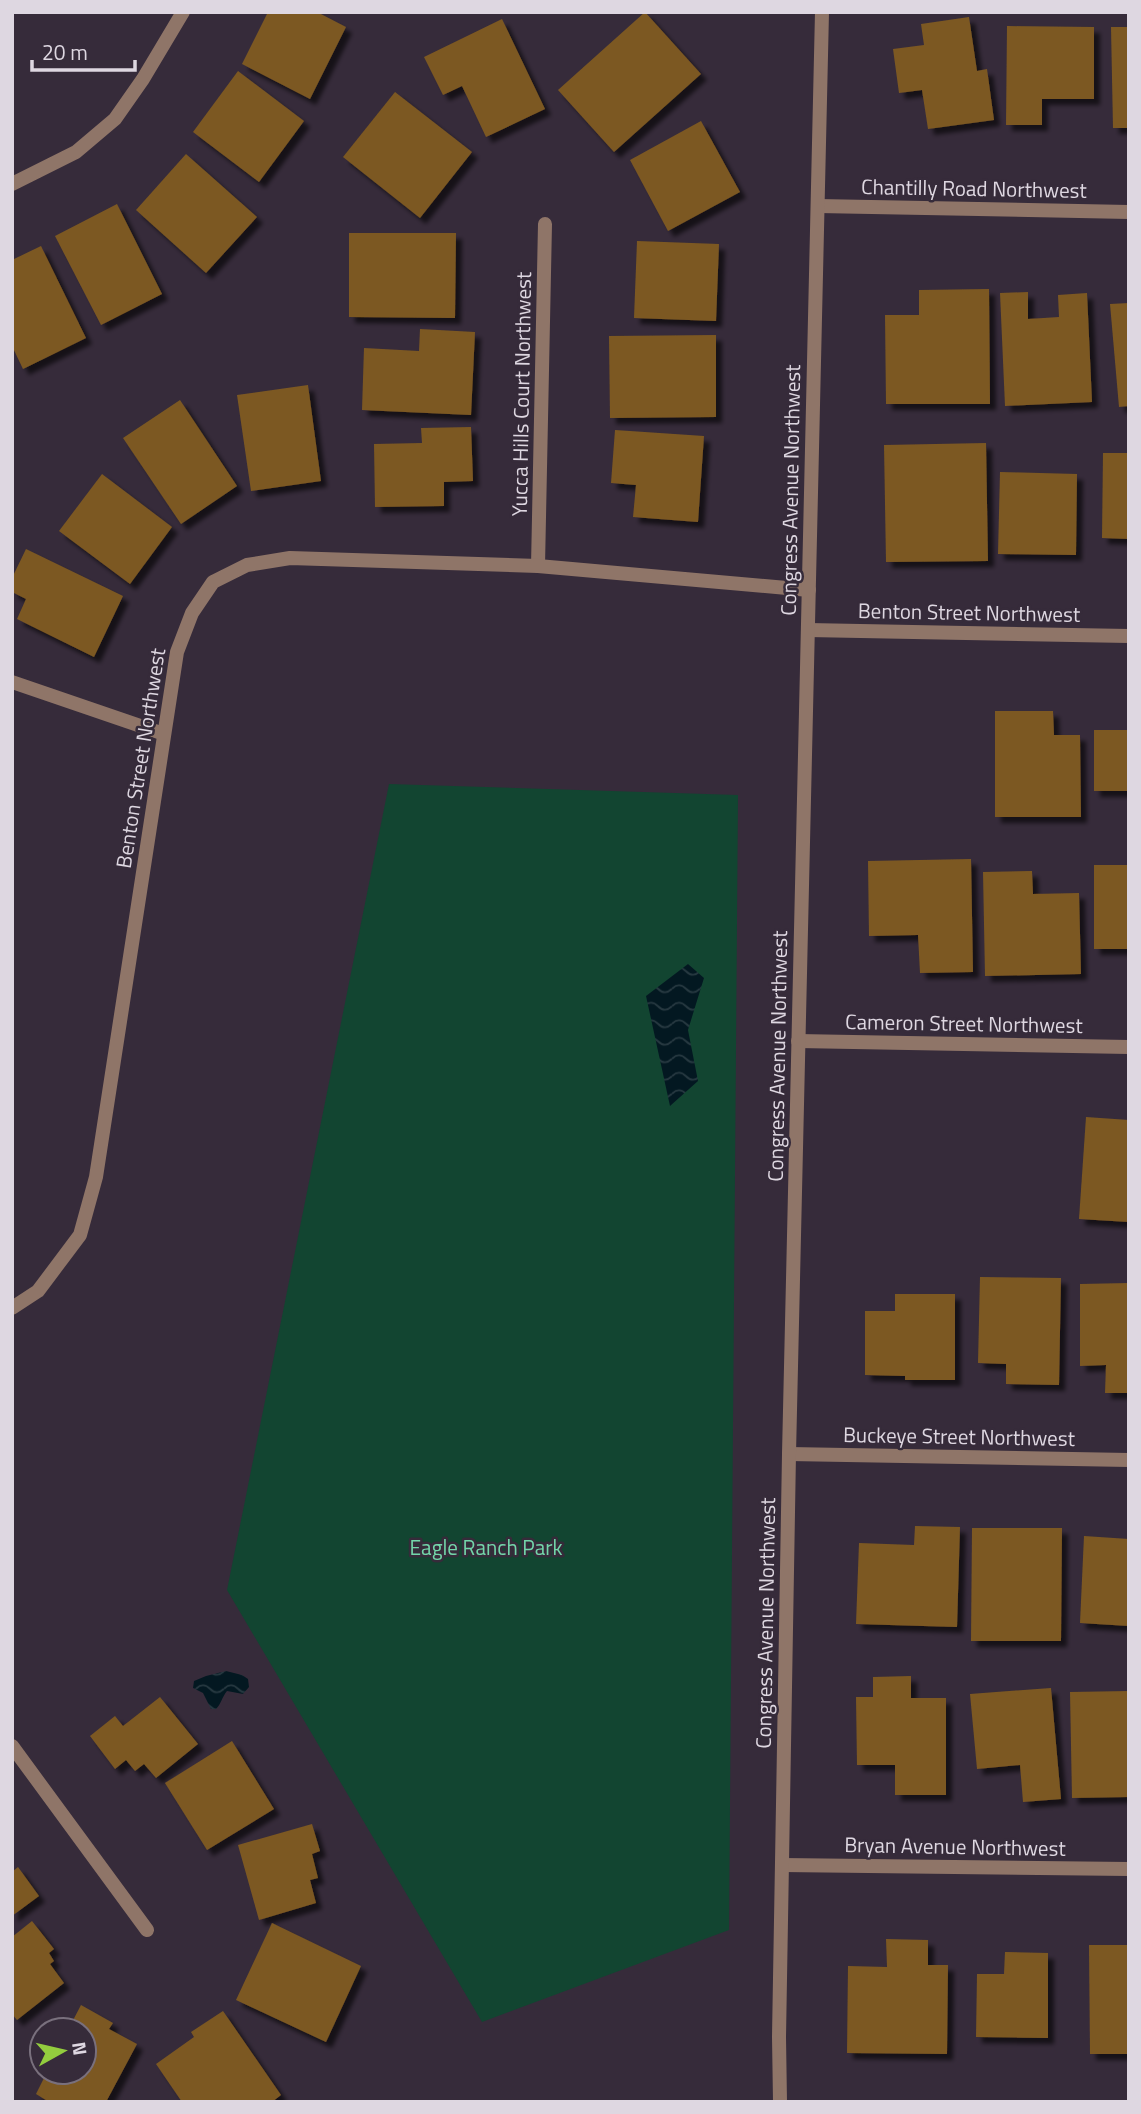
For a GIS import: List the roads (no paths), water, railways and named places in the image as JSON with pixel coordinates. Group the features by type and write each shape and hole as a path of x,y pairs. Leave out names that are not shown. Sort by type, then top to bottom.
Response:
{"street":[{"path":"12,184 76,152 115,119 143,79 183,12"},
{"name":"Congress Avenue Northwest","path":"780,2102 789,1454 822,12"},
{"name":"Chantilly Road Northwest","path":"818,206 1129,212"},
{"name":"Yucca Hills Court Northwest","path":"538,566 545,224"},
{"name":"Benton Street Northwest","path":"12,1308 38,1291 80,1235 96,1177 177,652 192,613 214,582 247,565 290,558 538,566 809,590"},
{"name":"Benton Street Northwest","path":"808,629 1129,636"},
{"path":"12,682 164,734"},
{"name":"Cameron Street Northwest","path":"798,1041 1129,1047"},
{"name":"Buckeye Street Northwest","path":"789,1454 1129,1460"},
{"path":"12,1746 147,1930"},
{"name":"Bryan Avenue Northwest","path":"782,1865 1129,1869"}],"water":[{"path":"688,964 704,978 688,1030 698,1081 670,1106 646,996"},
{"path":"226,1671 248,1679 249,1687 243,1694 227,1691 216,1709 211,1709 203,1693 193,1688 194,1681"}],"park label":[{"name":"Eagle Ranch Park","path":"486,1547"}]}
